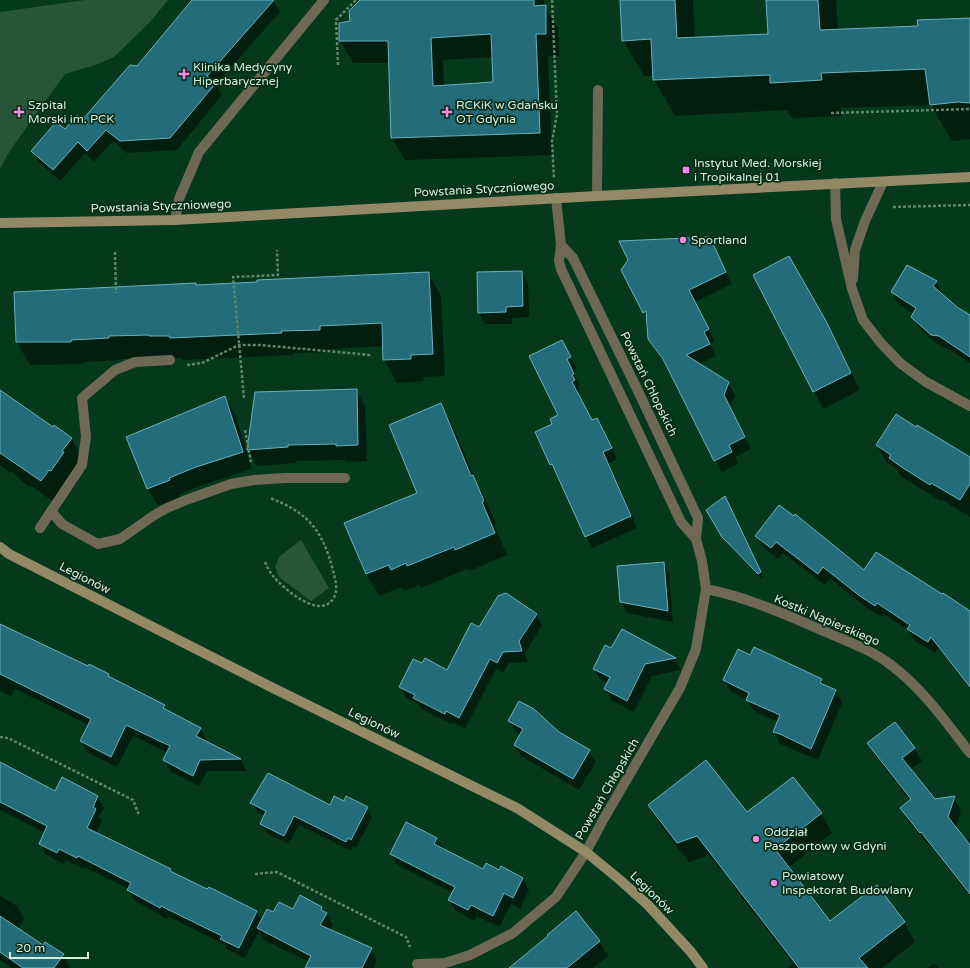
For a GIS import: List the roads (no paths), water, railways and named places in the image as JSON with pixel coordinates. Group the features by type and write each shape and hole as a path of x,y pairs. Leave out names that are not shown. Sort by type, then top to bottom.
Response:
{"street":[{"path":"175,220 179,199 199,152 324,0"},
{"path":"597,196 598,90"},
{"name":"Powstania Styczniowego","path":"0,223 175,220 556,198 970,177"},
{"path":"852,289 855,250 865,221 883,182"},
{"path":"835,183 836,219 852,289 863,320 880,342 900,363 926,382 970,406"},
{"name":"Powstań Chłopskich","path":"556,198 561,245 559,261 560,269 681,522 696,540"},
{"name":"Powstań Chłopskich","path":"417,964 445,963 470,955 513,933 556,897 586,852 680,688 696,649 706,589 702,561 696,540 698,518 573,258 561,245"},
{"path":"40,528 82,465 86,437 82,398 115,370 134,362 170,360"},
{"path":"51,511 62,524 98,544 120,539 153,516 186,500 231,484 254,480 285,478 345,478"},
{"name":"Legionów","path":"0,548 273,688 517,808 586,852 648,905 691,952 703,968"},
{"name":"Kostki Napierskiego","path":"706,589 729,593 872,652 891,664 908,679 933,705 970,753"}],"place":[{"name":"Klinika Medycyny Hiperbarycznej","path":"184,74"},
{"name":"Szpital Morski im. PCK","path":"19,112"},
{"name":"RCKiK w Gdańsku OT Gdynia","path":"447,112"},
{"name":"Instytut Med. Morskiej i Tropikalnej 01","path":"686,170"},
{"name":"Sportland","path":"683,240"},
{"name":"Oddział Paszportowy w Gdyni","path":"756,839"},
{"name":"Powiatowy Inspektorat Budowlany","path":"774,883"}]}
